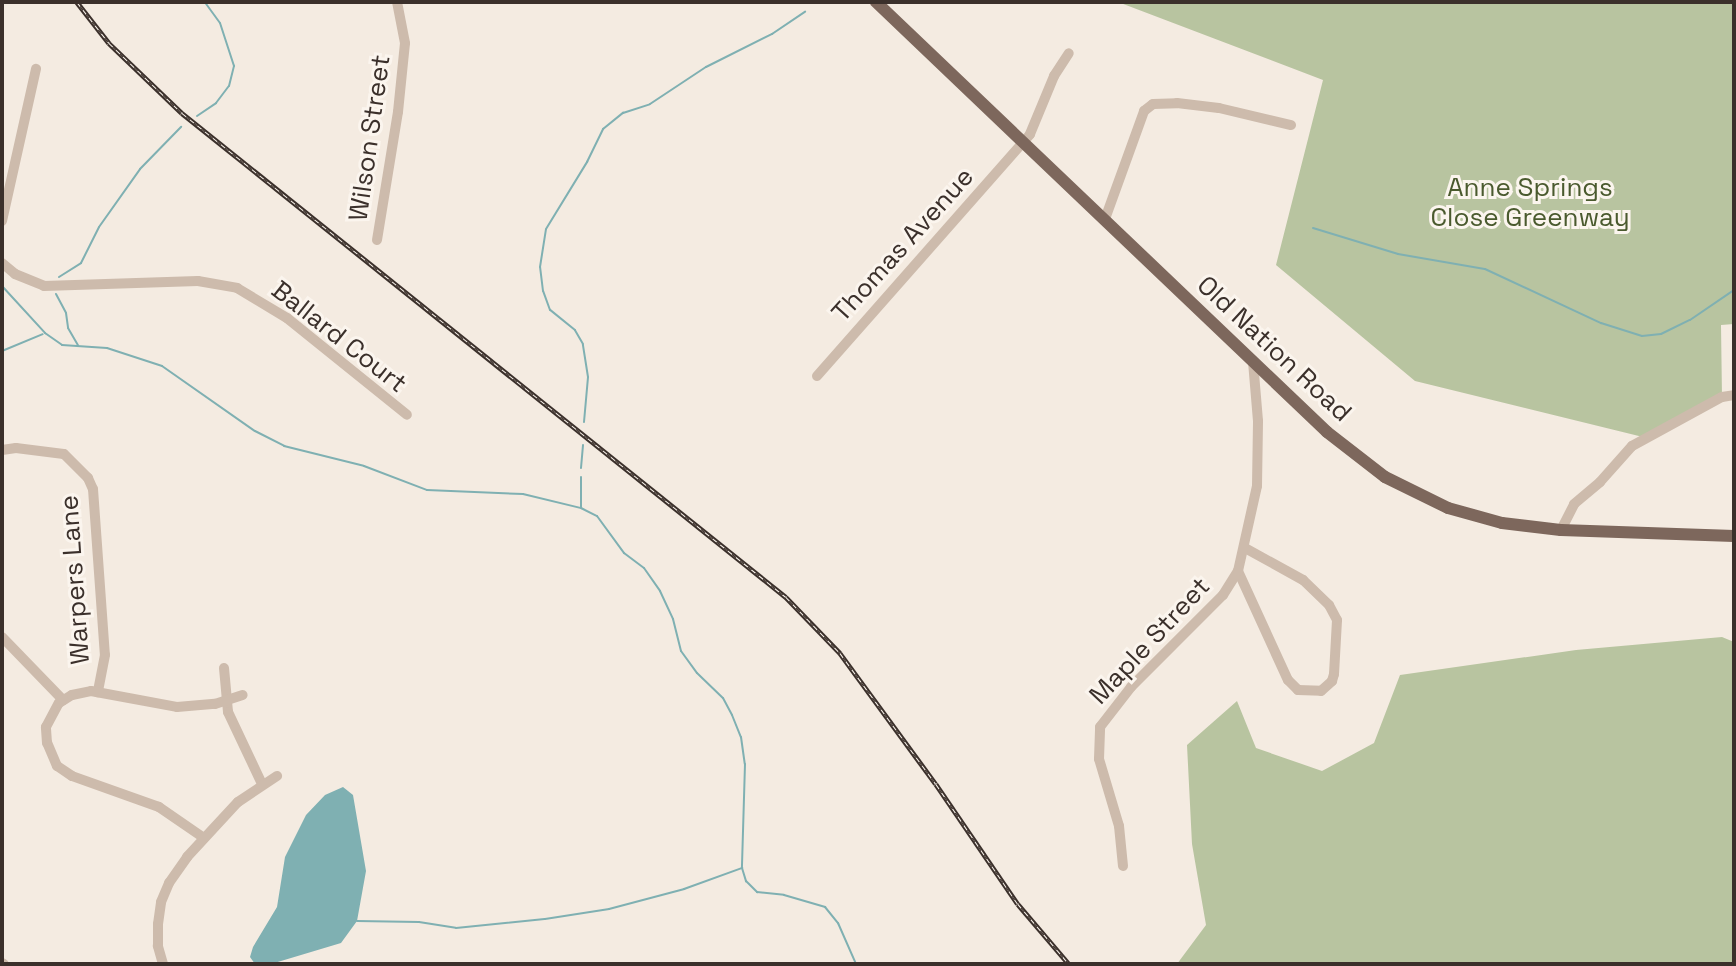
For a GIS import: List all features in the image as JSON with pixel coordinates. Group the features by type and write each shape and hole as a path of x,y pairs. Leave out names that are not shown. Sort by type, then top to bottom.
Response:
{"main road":[{"name":"Old Nation Road","path":"876,2 1253,362 1360,460 1406,490 1473,516 1502,523 1561,530 1734,536"}],"street":[{"name":"Wilson Street","path":"377,240 398,111 405,43 397,2"},
{"name":"Thomas Avenue","path":"817,376 1037,125 1055,76 1069,53"},
{"path":"2,221 36,69"},
{"path":"1105,219 1144,111 1153,104 1219,107 1291,125"},
{"name":"Ballard Court","path":"2,263 15,274 44,286 198,281 237,289 287,318 407,415"},
{"name":"Maple Street","path":"1123,866 1119,827 1099,759 1100,727 1131,688 1223,595 1238,571 1257,486 1258,421 1253,362"},
{"path":"1561,530 1574,504 1600,482 1632,446 1722,397 1734,395"},
{"name":"Warpers Lane","path":"2,450 16,448 64,454 88,478 93,489 105,655 98,692"},
{"path":"1238,571 1288,680 1298,690 1321,691 1332,681 1334,674 1337,623 1329,605 1303,580 1245,548"},
{"name":"Warpers Lane","path":"2,637 63,700"},
{"path":"224,668 226,701 241,744 262,784"},
{"path":"204,838 159,807 72,776 57,766 47,743 46,727 50,715 63,700 72,695 98,692 177,707 226,701 243,695"},
{"path":"163,964 158,946 161,902 169,883 204,838 238,802 277,776"}],"green space":[{"name":"Anne Springs Close Greenway","path":"1118,2 1734,2 1734,324 1721,325 1722,397 1647,438 1415,381 1276,265 1323,80"},
{"path":"1722,637 1734,642 1734,964 1177,964 1206,925 1192,844 1187,745 1237,701 1256,748 1322,771 1374,743 1400,675 1576,650"}],"water":[{"path":"343,787 353,795 366,871 357,921 341,943 271,964 255,964 250,957 253,947 277,907 285,857 306,815 325,795"}],"waterway":[{"path":"197,116 216,103 229,86 234,66 220,23 205,2"},
{"path":"584,422 588,377 583,344 575,330 550,310 543,291 540,267 546,229 587,162 603,129 623,113 650,104 706,67 772,34 805,12"},
{"path":"59,277 81,263 99,227 140,169 181,127"},
{"path":"1313,228 1398,254 1485,269 1601,323 1642,336 1661,334 1690,320 1734,290"},
{"path":"2,286 45,333 62,345 107,348 162,366 255,431 284,446 364,466 427,490 523,494 581,508 597,516 624,553 644,568 660,591 673,619 681,651 697,673 723,698 741,737 745,764 742,868 746,881 757,892 784,895 825,907 838,923 856,964"},
{"path":"56,294 66,313 68,328 78,345"},
{"path":"2,351 43,334"},
{"path":"581,468 583,445"},
{"path":"581,477 581,507"},
{"path":"357,921 419,922 456,928 545,919 609,909 684,889 742,868"}],"railway":[{"path":"77,2 109,43 182,113 786,597 840,653 936,784 1018,904 1069,964"}]}
